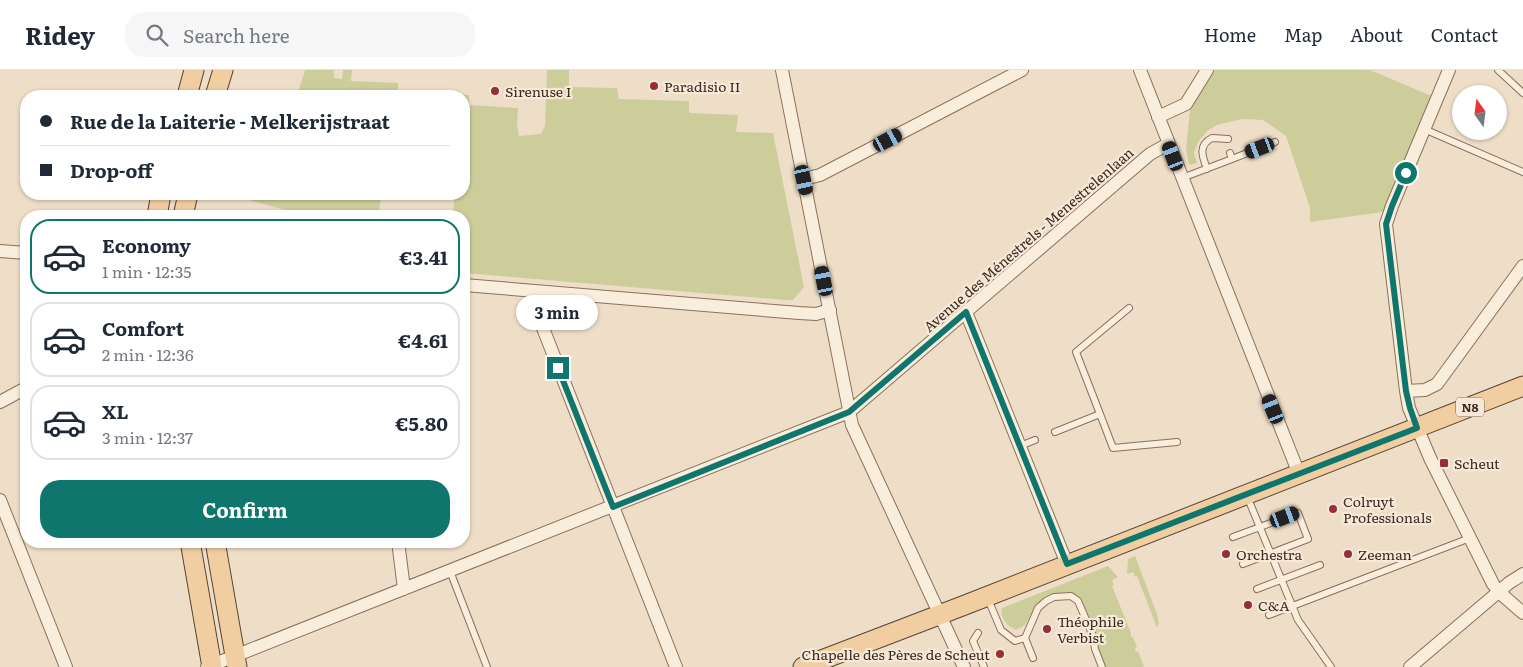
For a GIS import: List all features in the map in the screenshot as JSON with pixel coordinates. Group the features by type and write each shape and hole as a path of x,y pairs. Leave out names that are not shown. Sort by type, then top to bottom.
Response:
{"main road":[{"path":"189,90 194,70"},
{"path":"217,90 223,70"},
{"name":"N8","path":"803,667 1523,386"},
{"path":"191,548 210,666"},
{"path":"216,548 236,661"}],"street":[{"path":"782,70 852,425 964,667"},
{"path":"804,180 820,175 1022,70"},
{"path":"1140,70 1299,474"},
{"path":"1158,117 1186,104 1206,70"},
{"path":"1449,70 1386,224 1406,391 1417,428 1434,467 1493,584 1499,592 1523,613"},
{"name":"Avenue des Ménestrels - Menestrelenlaan","path":"210,666 236,661 404,589 849,412 1150,154 1168,144"},
{"path":"0,251 20,253"},
{"path":"1406,391 1424,390 1437,384 1523,266"},
{"path":"470,286 799,313 816,314 830,310"},
{"path":"535,291 534,302 539,318 676,667"},
{"path":"966,312 1067,564"},
{"path":"0,402 20,391"},
{"path":"0,500 66,667"},
{"path":"399,548 404,589"},
{"path":"1410,667 1523,574"}],"lane":[{"path":"1498,70 1523,93"},
{"path":"1424,129 1523,171"},
{"path":"1207,169 1202,152 1205,143 1212,138 1228,139"},
{"path":"1182,178 1207,169 1231,156 1275,142"},
{"path":"1129,308 1076,352 1113,448 1177,442"},
{"path":"1055,432 1100,414"},
{"path":"1020,446 1035,440"},
{"path":"1246,494 1298,620 1331,667"},
{"path":"1233,537 1298,512 1308,538 1243,564"},
{"path":"1269,615 1470,538"},
{"path":"1257,589 1320,565"},
{"path":"450,571 487,667"},
{"path":"987,596 1001,630 1015,641 1024,638 1038,608 1046,601 1054,597 1071,596 1078,600 1093,636 1095,649 1102,667"},
{"path":"978,633 973,641 984,667"},
{"path":"1024,638 1033,658"}],"green space":[{"path":"305,70 334,70 334,78 342,79 343,70 352,70 351,81 398,83 398,90 299,90"},
{"path":"547,70 569,70 569,87 617,88 619,99 689,101 689,112 691,113 738,115 736,132 773,133 804,287 793,300 786,300 470,274 470,210 453,210 454,200 470,200 470,105 518,108 517,125 519,136 541,134 545,126"},
{"path":"1215,70 1370,70 1434,97 1383,212 1310,222 1310,208 1286,136 1263,120 1242,119 1217,125 1207,131 1198,142 1194,153 1197,163 1189,165 1186,150 1190,110"},
{"path":"249,200 380,200 379,210 285,210"},
{"path":"1135,556 1157,614 1159,623 1157,628 1137,576 1135,577 1133,572 1127,574 1128,559"},
{"path":"1108,566 1118,577 1112,580 1114,585 1112,586 1131,637 1133,637 1137,647 1135,648 1136,652 1138,651 1144,667 1105,667 1098,649 1095,632 1082,601 1074,594 1063,592 1044,599 1035,607 1025,625 1016,630 1010,627 1003,618 1002,608"}],"place":[{"name":"Paradisio II","path":"654,86"},
{"name":"Sirenuse I","path":"495,91"},
{"name":"Scheut","path":"1444,463"},
{"name":"Colruyt Professionals","path":"1333,509"},
{"name":"Orchestra","path":"1226,554"},
{"name":"Zeeman","path":"1348,554"},
{"name":"C&A","path":"1248,605"},
{"name":"Théophile Verbist","path":"1047,629"},
{"name":"Chapelle des Pères de Scheut","path":"1000,654"}],"route":[{"path":"558,368 613,507 849,412 966,312 1067,564 1417,428 1406,391 1386,224 1406,173"}]}
